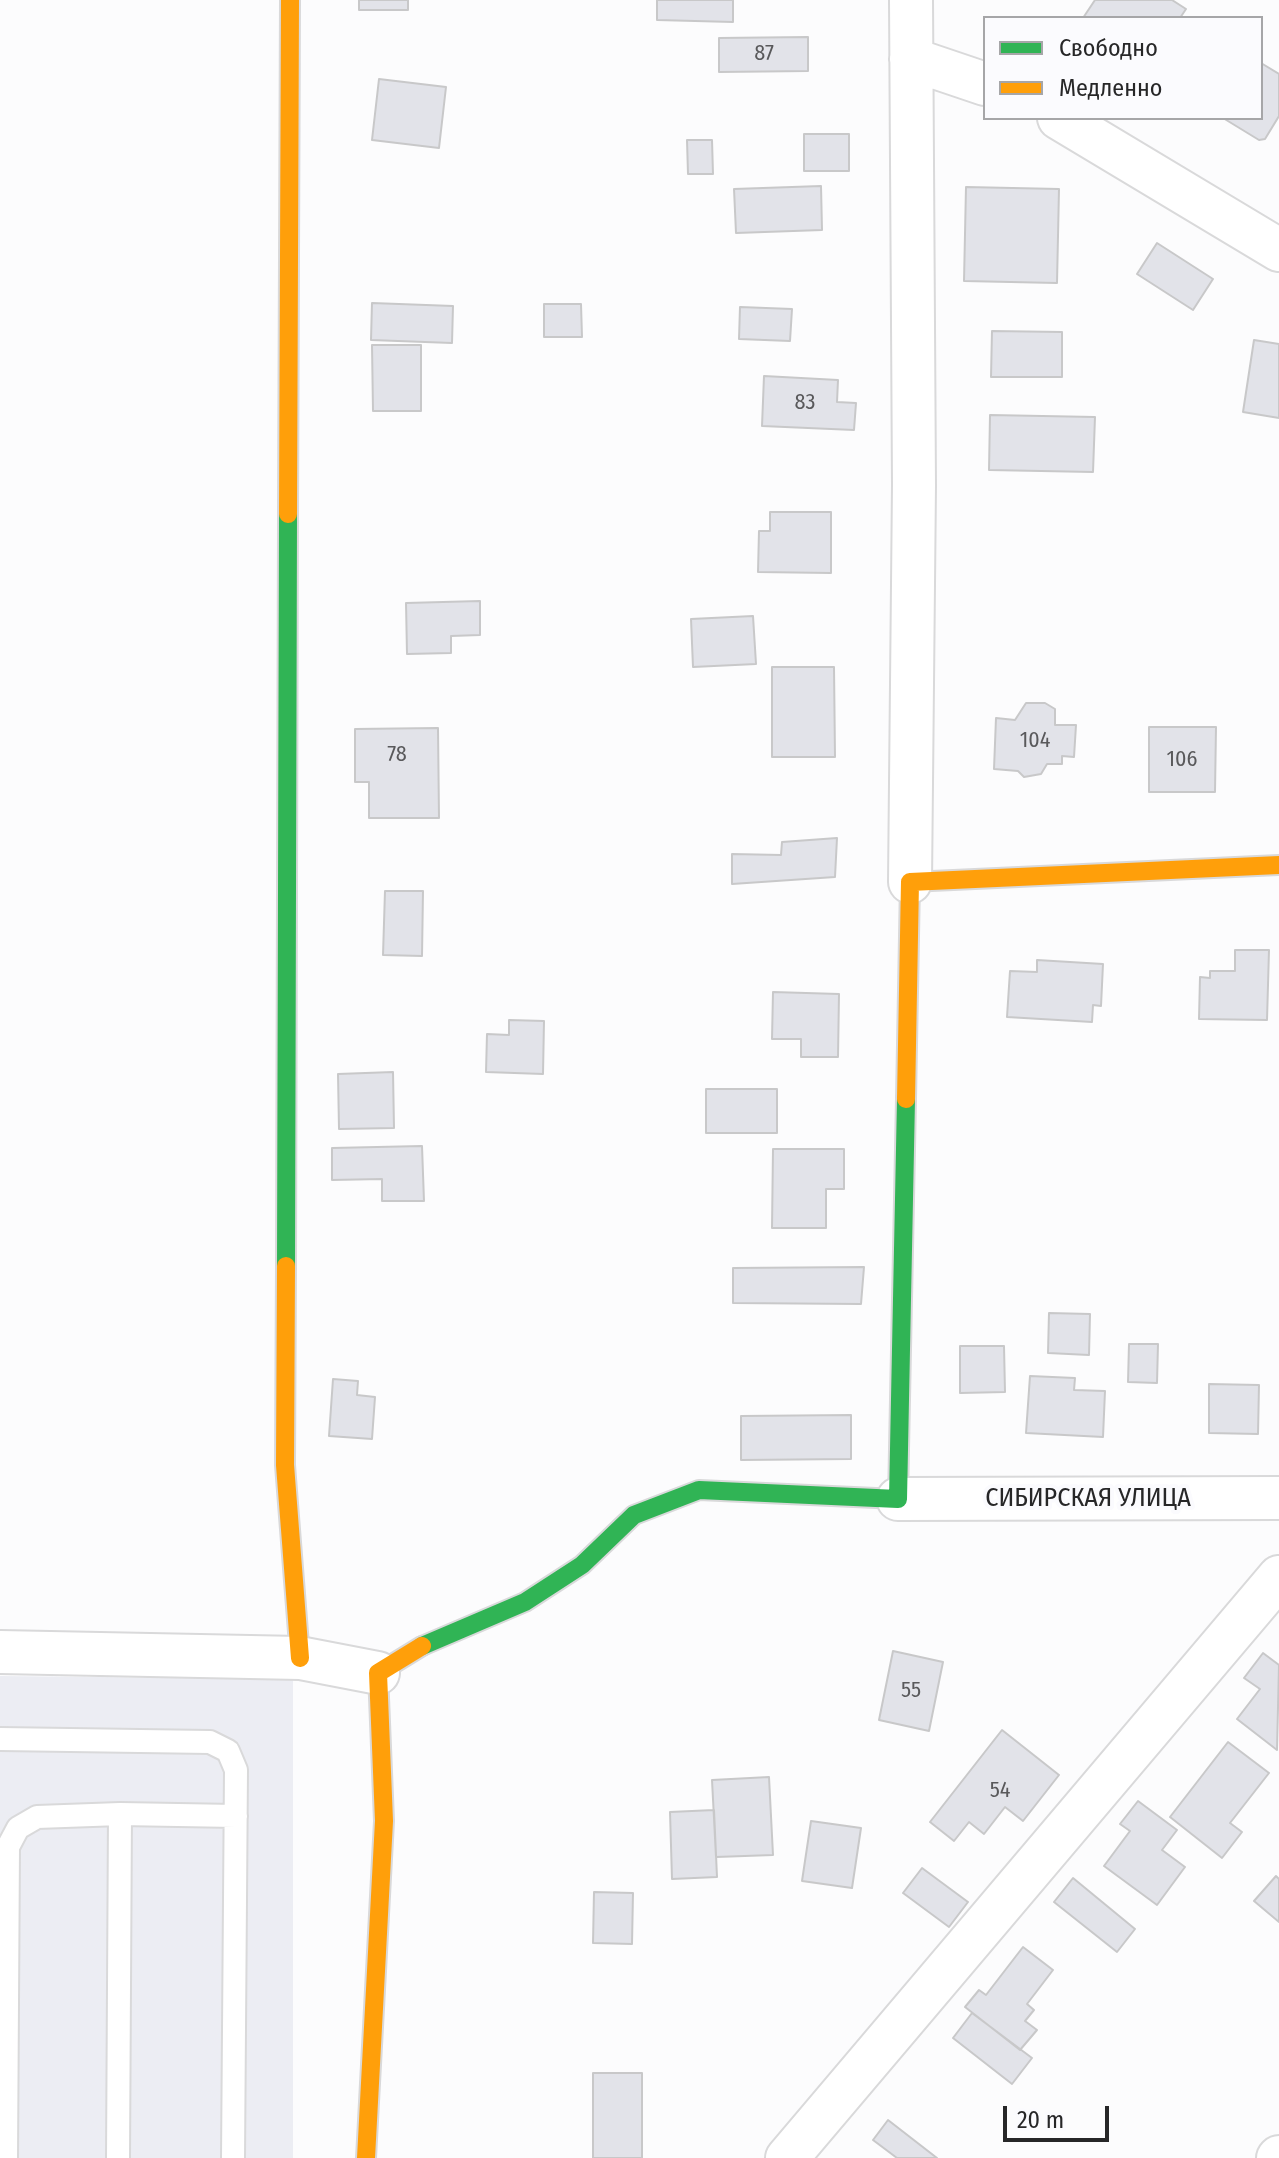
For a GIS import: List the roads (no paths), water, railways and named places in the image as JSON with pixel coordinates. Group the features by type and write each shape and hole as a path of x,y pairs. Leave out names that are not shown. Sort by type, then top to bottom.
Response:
{"street":[{"path":"290,0 285,1465 300,1658"},
{"path":"0,1652 300,1658 378,1673 410,1651 525,1602 582,1565 634,1515 699,1490 898,1499 914,501 911,0"},
{"path":"911,59 983,83"},
{"path":"1062,120 1279,250"},
{"path":"910,882 1279,865"},
{"name":"СИБИРСКАЯ УЛИЦА","path":"898,1499 1279,1498"},
{"path":"787,2158 1279,1577"},
{"path":"366,2158 384,1821 378,1673"}],"lane":[{"path":"0,1739 210,1742 228,1751 236,1770 233,2158"},
{"path":"6,2158 4,1847 18,1828 37,1817 120,1814 236,1816"},
{"path":"118,2158 120,1814"}]}
